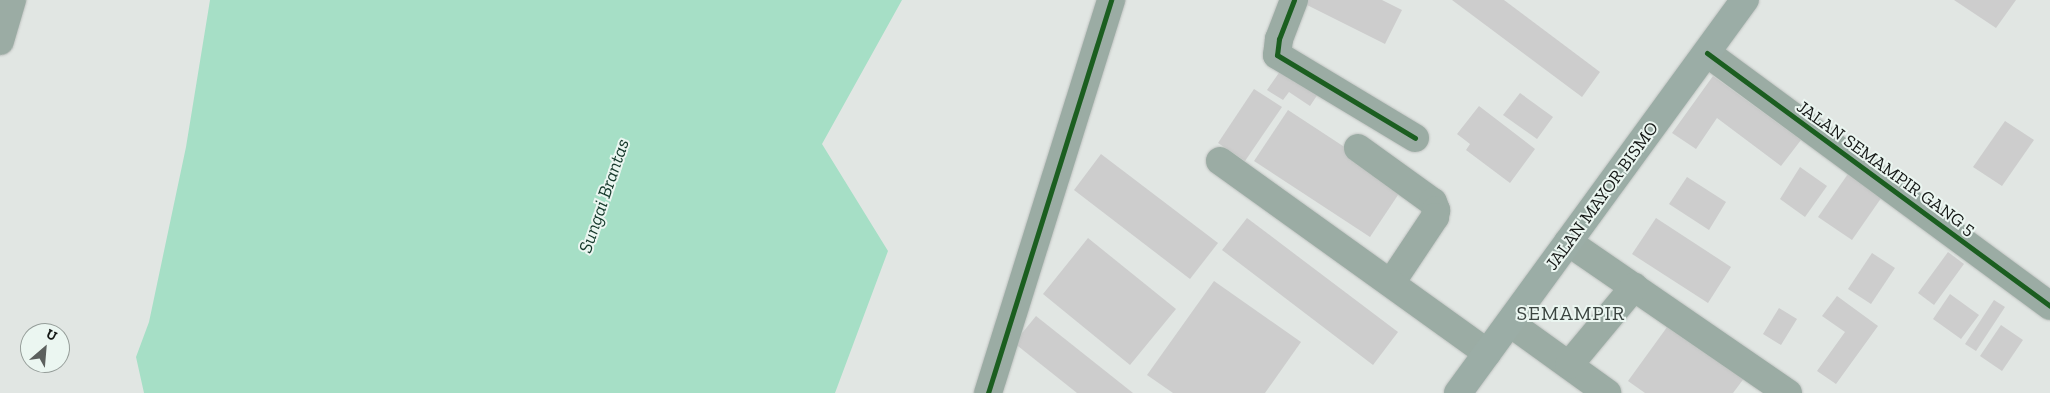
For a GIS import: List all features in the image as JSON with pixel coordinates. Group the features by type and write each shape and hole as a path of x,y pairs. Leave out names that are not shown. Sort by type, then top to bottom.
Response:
{"main road":[{"name":"JALAN MAYOR BISMO","path":"1458,393 1746,0"}],"street":[{"path":"0,41 12,0"},
{"path":"988,393 1111,0"},
{"path":"1294,0 1279,39 1277,56 1415,138"},
{"name":"JALAN SEMAMPIR GANG 5","path":"1707,53 2050,306"},
{"path":"1358,148 1433,202 1436,210 1435,217 1391,284"},
{"path":"1220,161 1487,353"},
{"path":"1568,242 1777,389"},
{"path":"1569,366 1634,287"},
{"path":"1510,323 1607,393"}],"water":[{"name":"Sungai Brantas","path":"210,0 902,0 822,144 888,251 835,393 144,393 136,357 149,322 186,147"}],"building":[{"path":"1297,0 1382,0 1402,10 1385,44"},
{"path":"1452,0 1504,0 1600,72 1582,97"},
{"path":"1954,0 2016,0 1996,28"},
{"path":"1285,64 1322,88 1310,106 1289,92 1283,100 1267,90"},
{"path":"1713,76 1801,140 1781,166 1717,118 1696,149 1672,133"},
{"path":"1254,89 1282,107 1245,161 1218,143"},
{"path":"1520,93 1553,117 1537,139 1503,115"},
{"path":"1479,106 1535,149 1510,183 1466,150 1470,144 1457,134"},
{"path":"1288,110 1404,186 1370,237 1254,161"},
{"path":"2005,121 2034,140 2002,186 1973,167"},
{"path":"1101,154 1218,243 1190,279 1074,190"},
{"path":"1800,167 1827,186 1805,217 1780,199"},
{"path":"1850,171 1884,194 1852,240 1818,217"},
{"path":"1687,177 1726,202 1709,230 1669,204"},
{"path":"1247,218 1398,332 1373,365 1222,250"},
{"path":"1656,218 1731,267 1708,303 1632,254"},
{"path":"1088,238 1176,309 1130,365 1043,294"},
{"path":"1948,252 1964,264 1934,305 1918,293"},
{"path":"1872,253 1895,268 1871,304 1848,289"},
{"path":"1214,281 1301,342 1265,393 1173,393 1147,375"},
{"path":"1950,294 1979,315 1961,339 1933,319"},
{"path":"1837,296 1878,326 1836,384 1817,371 1845,332 1822,316"},
{"path":"1994,300 2005,307 1976,351 1965,344"},
{"path":"1779,308 1797,319 1781,345 1763,334"},
{"path":"1036,316 1133,393 1077,393 1014,343"},
{"path":"1670,323 1745,377 1733,393 1645,393 1628,381"},
{"path":"2001,325 2023,340 2002,371 1980,356"}],"cycle path":[{"path":"988,393 1111,0"},
{"path":"1294,0 1279,39 1277,55 1415,138"},
{"path":"1707,53 2050,306"}],"district":[{"name":"SEMAMPIR","path":"1571,313"}]}
